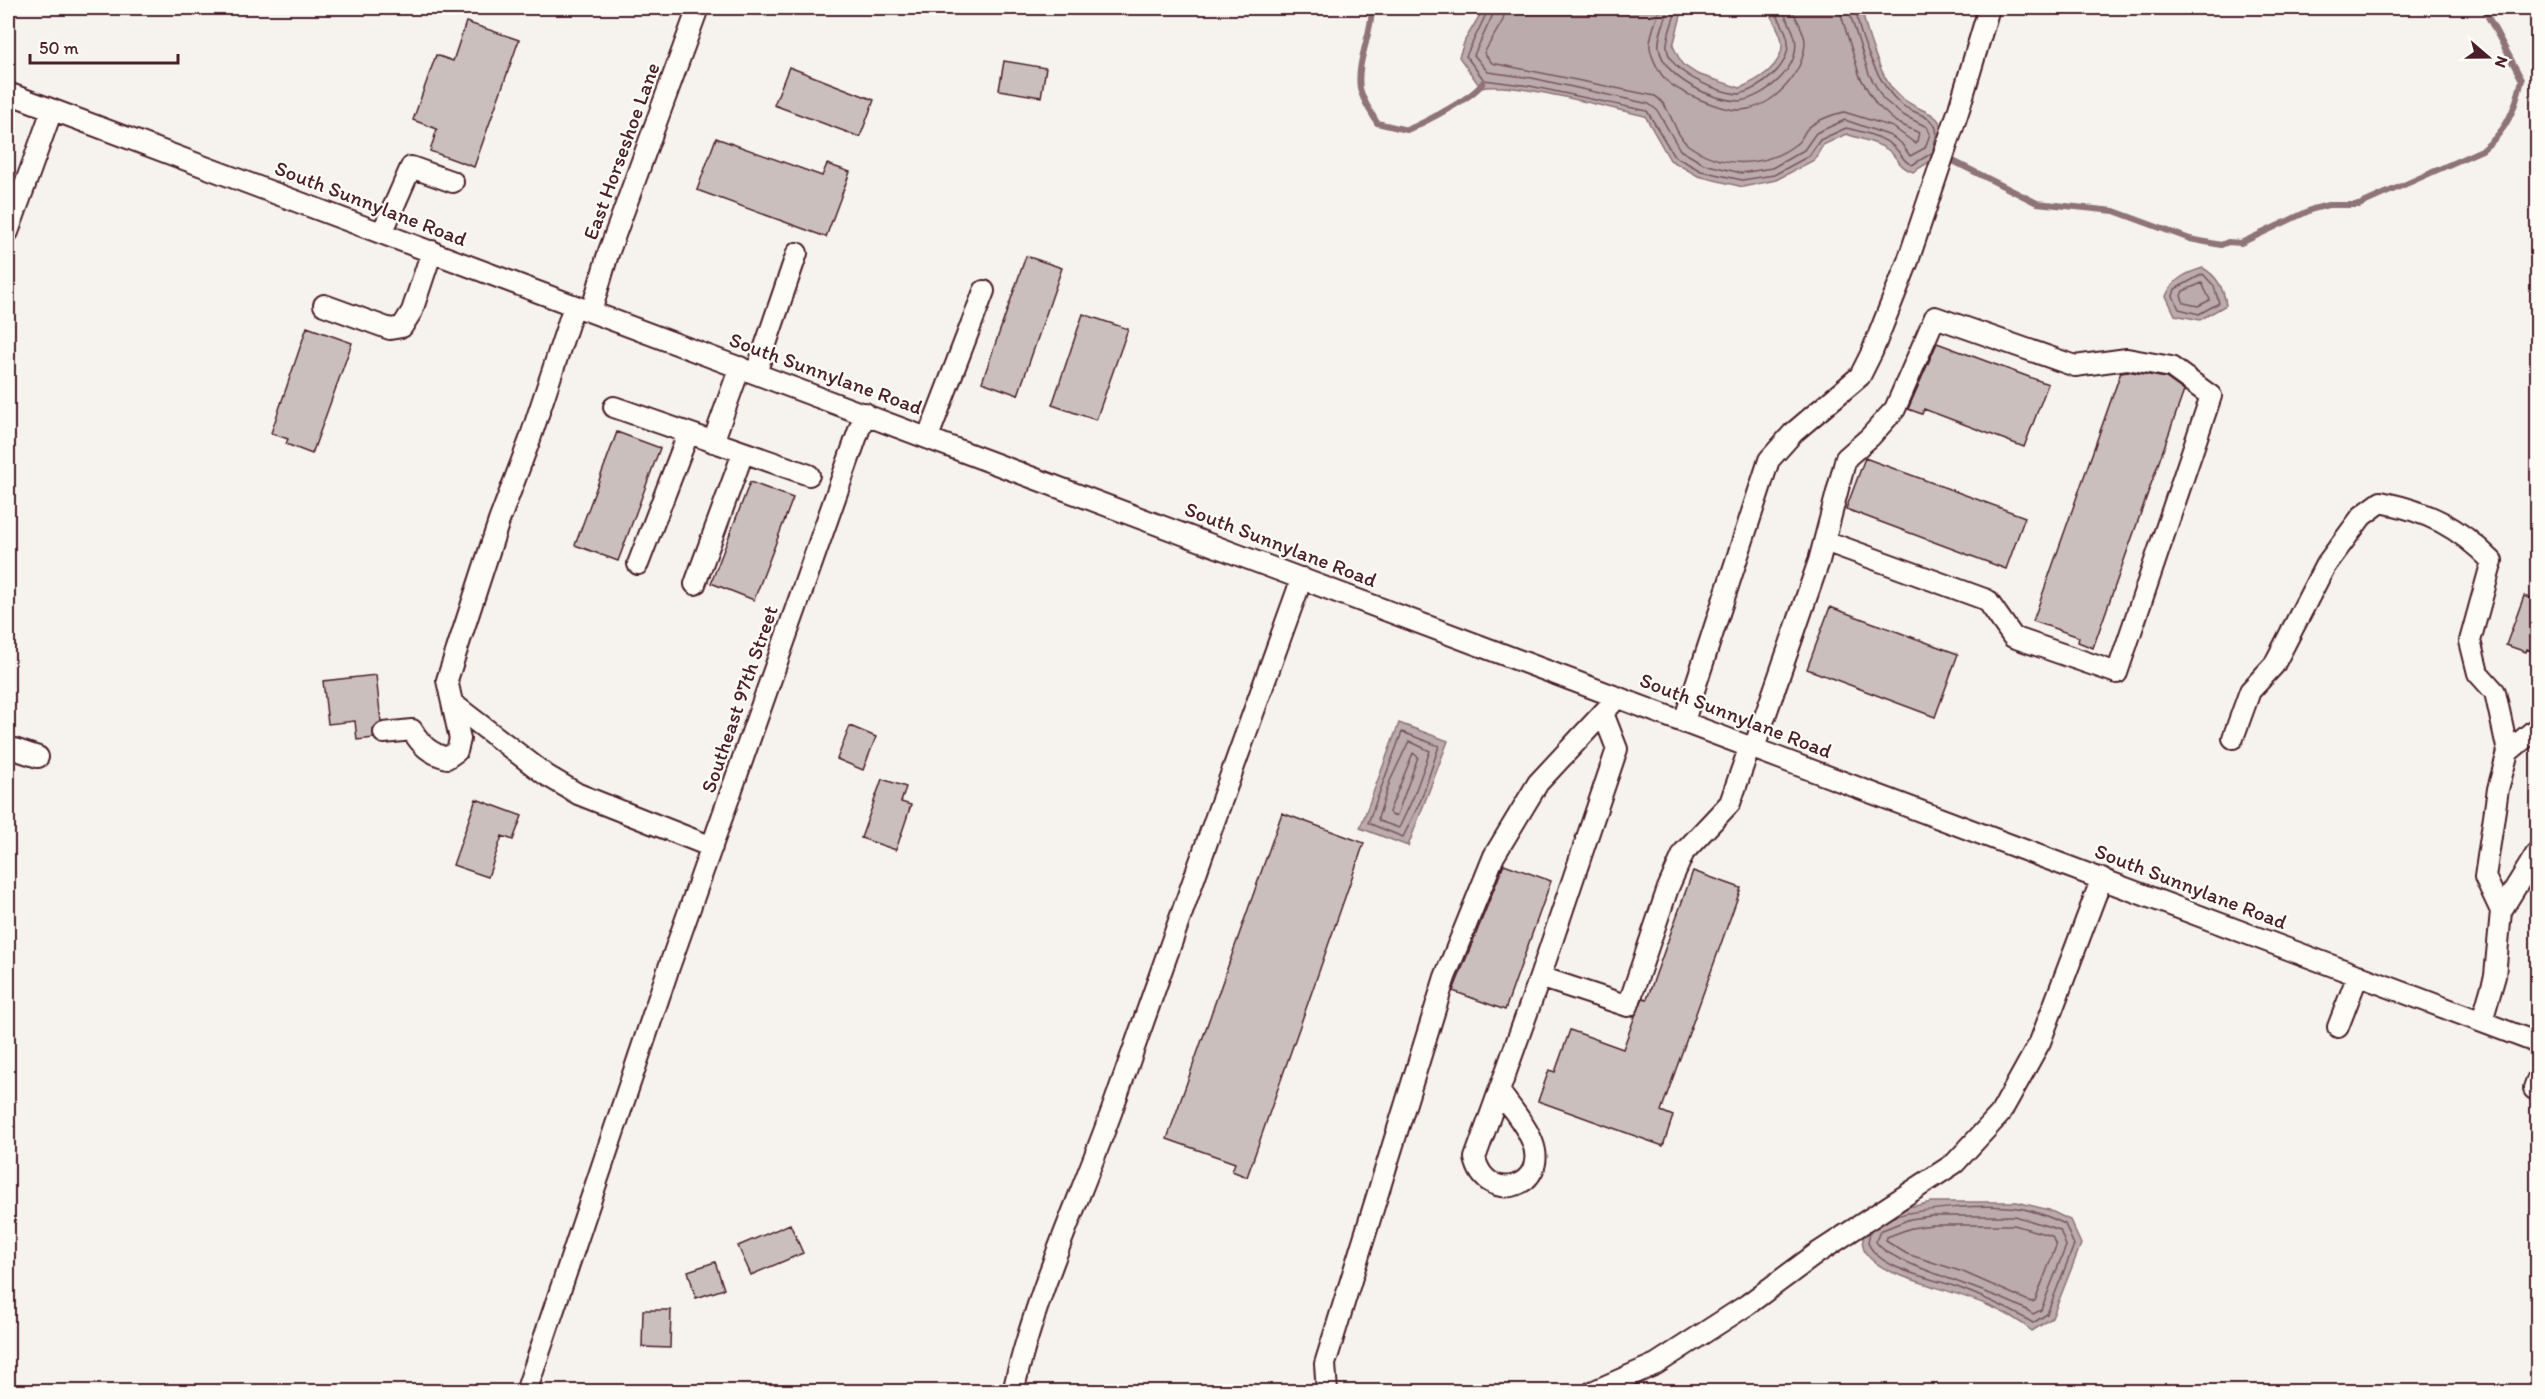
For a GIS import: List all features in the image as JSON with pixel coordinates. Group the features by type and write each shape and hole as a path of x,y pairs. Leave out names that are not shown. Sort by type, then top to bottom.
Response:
{"street":[{"name":"East Horseshoe Lane","path":"384,733 412,730 421,745 433,754 447,758 457,751 460,740 447,680 499,521 583,309 608,254 696,8"},
{"path":"1684,721 1769,460 1793,433 1860,376 1872,352 1908,261 1959,109 1989,8"},
{"name":"South Sunnylane Road","path":"8,93 2538,1043"},
{"path":"8,232 52,110"},
{"path":"382,233 411,167 453,182"},
{"path":"324,305 390,329 402,327 412,311 432,252"},
{"path":"713,442 748,370 797,253"},
{"path":"928,437 984,291"},
{"path":"1540,977 1628,1006 1668,888 1684,852 1730,803 1825,541 1846,458 1895,409 1935,317 2075,366 2127,359 2171,367 2211,396 2117,673 2013,637 1987,600 1825,541"},
{"path":"614,407 809,475"},
{"name":"Southeast 97th Street","path":"526,1392 658,1001 865,413"},
{"path":"638,564 688,434"},
{"path":"695,584 742,453"},
{"path":"2233,738 2250,691 2274,665 2325,566 2361,516 2380,502 2413,509 2466,535 2492,561 2470,641 2478,673 2495,692 2508,752 2498,789 2485,877 2501,911"},
{"path":"1013,1392 1023,1348 1046,1282 1102,1137 1302,578"},
{"path":"1328,1392 1325,1364 1445,977 1494,856 1538,783 1618,697"},
{"path":"452,703 546,775 578,794 712,847"},
{"path":"1499,1091 1617,749 1603,713"},
{"path":"2508,752 2538,727"},
{"path":"8,747 38,758"},
{"path":"2482,1021 2495,976 2501,911 2538,851"},
{"path":"1592,1392 1656,1364 1748,1305 1816,1254 1955,1162 2000,1114 2040,1042 2102,878"},
{"path":"2338,1027 2358,975"}],"water":[{"path":"1484,8 1683,8 1673,46 1682,64 1697,74 1740,88 1768,71 1782,51 1780,33 1766,8 1862,8 1874,52 1890,86 1906,101 1932,115 1942,127 1941,155 1913,172 1901,165 1892,153 1883,147 1846,134 1823,145 1814,160 1776,180 1743,187 1698,176 1670,160 1645,116 1515,88 1481,88 1459,57 1465,40"},
{"path":"2203,268 2219,283 2226,305 2200,320 2175,315 2166,296 2169,290 2181,278"},
{"path":"1399,723 1448,741 1408,846 1360,828"},
{"path":"1931,1202 2017,1202 2049,1210 2070,1220 2081,1244 2052,1318 2032,1331 1998,1310 1900,1275 1882,1267 1868,1256 1864,1250 1863,1237 1874,1221 1892,1211"}],"building":[{"path":"466,22 519,40 474,167 430,151 437,129 413,120 436,55 453,61"},
{"path":"1004,61 1046,68 1041,97 999,90"},
{"path":"789,67 874,100 860,137 774,105"},
{"path":"716,138 822,176 827,164 850,172 826,237 697,190"},
{"path":"1026,256 1062,268 1018,395 982,382"},
{"path":"1083,314 1128,329 1096,420 1052,405"},
{"path":"307,327 352,343 312,454 286,444 288,439 271,433"},
{"path":"1937,343 2048,384 2024,447 1924,409 1922,414 1908,409"},
{"path":"2121,372 2166,378 2184,391 2093,648 2078,642 2079,637 2033,621"},
{"path":"617,432 660,448 618,561 575,545"},
{"path":"1865,458 2025,517 2006,569 1846,509"},
{"path":"750,482 793,498 754,600 711,583"},
{"path":"2524,596 2538,601 2538,653 2527,649 2526,652 2506,645"},
{"path":"1830,607 1958,654 1935,717 1807,669"},
{"path":"376,675 381,722 373,729 374,738 357,740 355,721 328,724 323,681"},
{"path":"850,726 876,737 863,770 837,759"},
{"path":"882,779 906,787 901,802 911,805 896,850 861,838"},
{"path":"476,799 522,816 513,840 502,836 488,877 453,865"},
{"path":"1282,813 1364,843 1247,1177 1232,1171 1235,1163 1167,1139"},
{"path":"1504,864 1551,881 1505,1010 1453,991"},
{"path":"1693,871 1741,888 1661,1111 1673,1116 1663,1146 1538,1101 1549,1070 1555,1072 1570,1030 1623,1049 1643,998 1647,999"},
{"path":"790,1224 803,1253 751,1275 738,1246"},
{"path":"715,1262 724,1289 696,1298 688,1271"},
{"path":"643,1310 671,1310 670,1348 642,1347"}],"waterway":[{"path":"1372,8 1359,78 1363,97 1377,123 1407,130 1461,101 1479,88 1483,82"},
{"path":"1945,157 2037,203 2114,211 2190,239 2221,245 2228,242 2241,243 2313,209 2328,205 2359,205 2482,150 2491,143 2509,119 2522,80 2486,13 2488,8"}]}
